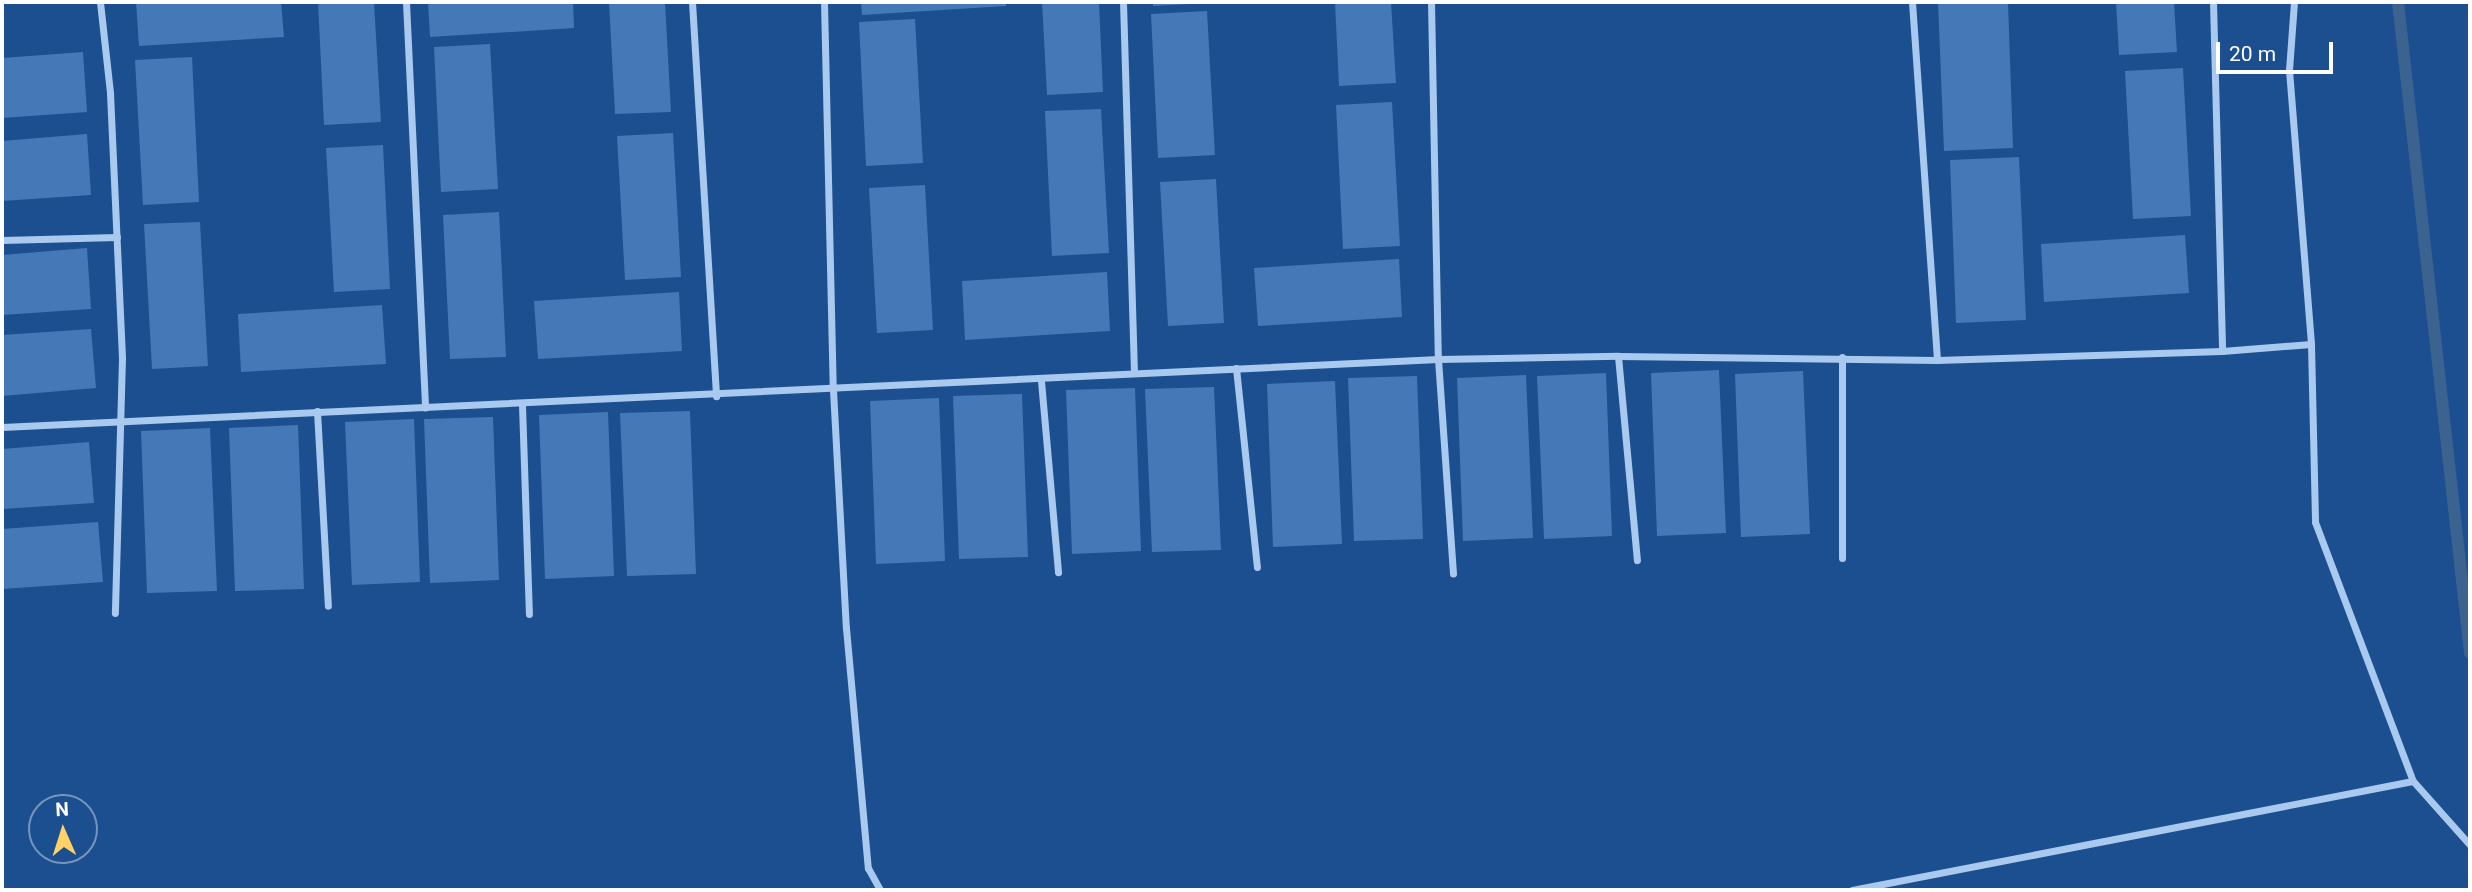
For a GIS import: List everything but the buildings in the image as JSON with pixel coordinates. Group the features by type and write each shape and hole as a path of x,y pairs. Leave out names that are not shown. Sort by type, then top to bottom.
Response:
{"street":[{"path":"100,2 117,237 119,419 115,613"},
{"path":"406,2 425,408"},
{"path":"692,2 716,396"},
{"path":"824,2 833,390 846,628 868,868 880,890"},
{"path":"1123,2 1134,372"},
{"path":"1431,2 1438,359 1453,573"},
{"path":"1912,2 1937,360"},
{"path":"2213,2 2222,351"},
{"path":"2294,2 2289,70 2311,344 2315,522 2413,781 2470,845"},
{"path":"2,240 117,237"},
{"path":"2,426 1041,381 1134,372 1438,359 1618,356 1937,360 2222,351 2311,344"},
{"path":"1618,356 1637,560"},
{"path":"1842,357 1842,558"},
{"path":"1236,368 1257,567"},
{"path":"1041,381 1058,572"},
{"path":"522,405 529,614"},
{"path":"317,411 328,606"},
{"path":"1852,890 2413,781"}],"waterway":[{"path":"2398,2 2470,653"}]}
